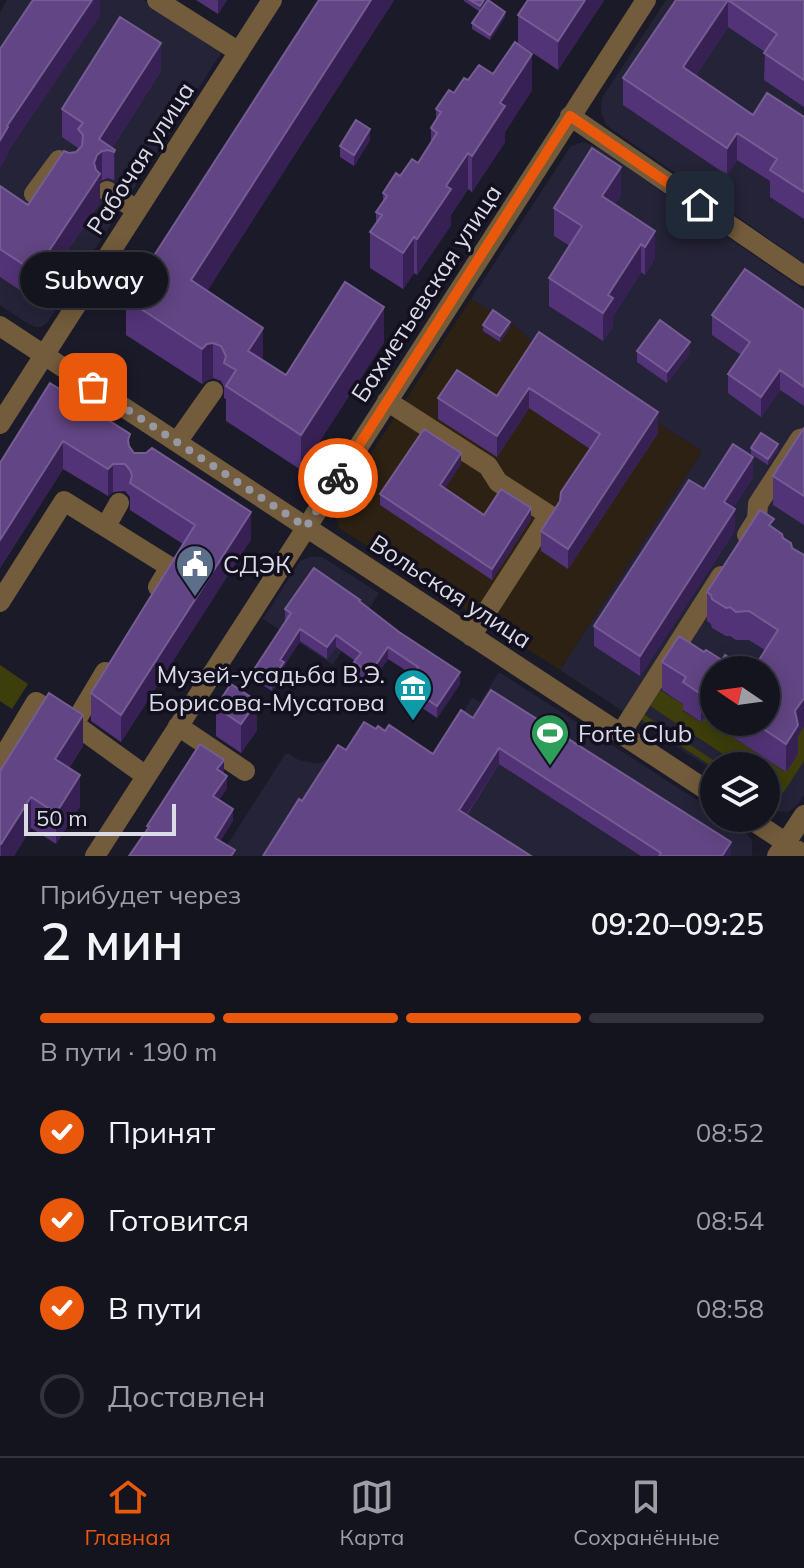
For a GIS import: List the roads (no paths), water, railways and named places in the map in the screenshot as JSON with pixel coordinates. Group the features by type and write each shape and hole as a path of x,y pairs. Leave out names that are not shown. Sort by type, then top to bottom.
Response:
{"street":[{"path":"157,0 239,52"},
{"name":"Рабочая улица","path":"0,424 272,0"},
{"name":"Бахметьевская улица","path":"95,856 646,0"},
{"path":"570,116 804,276"},
{"path":"34,194 59,160 71,168"},
{"path":"107,191 137,210"},
{"name":"Вольская улица","path":"0,326 166,441 306,527 700,786"},
{"path":"166,441 213,391"},
{"path":"387,401 488,466 498,482 549,515 471,636"},
{"path":"621,733 757,519 758,504 800,439 804,438"},
{"path":"0,602 64,501 170,567 146,606"},
{"path":"106,526 119,503"},
{"path":"74,724 114,658"},
{"path":"0,762 36,702 74,724 146,776"},
{"path":"178,726 245,771"},
{"path":"782,849 804,815"},
{"path":"764,832 782,849 804,855"}],"place":[{"name":"Subway","path":"93,387"},
{"name":"СДЭК","path":"195,598"},
{"name":"Музей-усадьба В.Э. Борисова-Мусатова","path":"413,722"},
{"name":"Forte Club","path":"550,767"}]}
